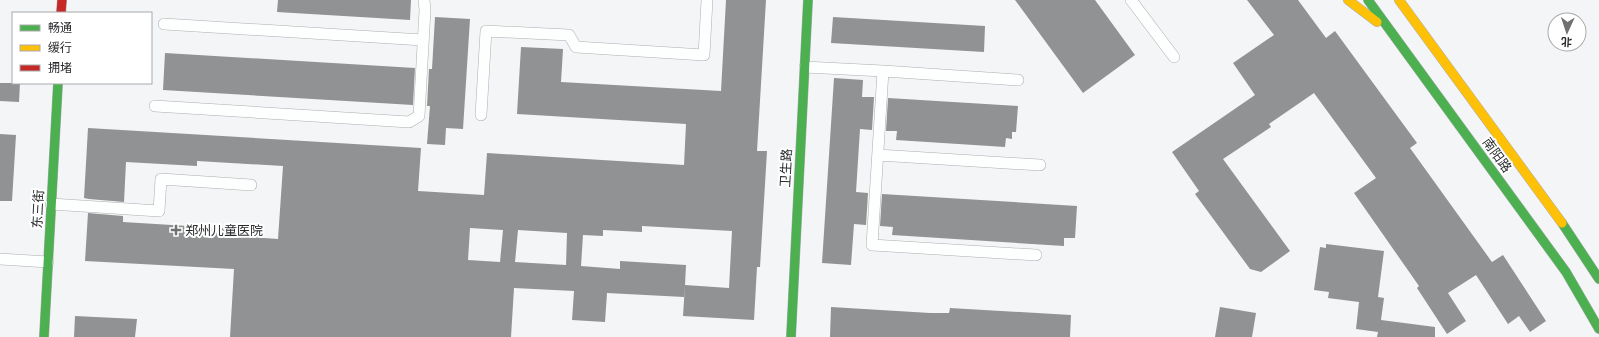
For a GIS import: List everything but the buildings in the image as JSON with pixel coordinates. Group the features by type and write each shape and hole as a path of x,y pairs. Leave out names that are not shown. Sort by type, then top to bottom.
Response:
{"main road":[{"path":"61,12 62,0"},
{"name":"卫生路","path":"791,337 808,0"},
{"path":"1348,0 1392,33"},
{"name":"南阳路","path":"1368,0 1566,272 1599,329"},
{"name":"南阳路","path":"1399,0 1555,213 1599,279"},
{"name":"东三街","path":"44,337 58,84"}],"lane":[{"path":"155,106 409,122 419,116 425,10 424,0"},
{"path":"481,115 486,30 568,35 576,47 704,55 707,0"},
{"path":"1131,0 1174,57"},
{"path":"164,24 423,40"},
{"path":"805,67 1018,80"},
{"path":"883,72 872,245 1036,255"},
{"path":"878,155 1040,165"},
{"path":"51,204 159,211 161,179 250,184"},
{"path":"0,259 48,262"}],"traffic: fast":[{"path":"791,337 808,0"},
{"path":"1368,0 1566,272 1599,329"},
{"path":"44,337 58,84"},
{"path":"1562,223 1599,279"}],"traffic: slow":[{"path":"1348,0 1377,22"},
{"path":"1399,0 1562,223"}],"traffic: jam":[{"path":"61,12 62,0"}],"place":[{"name":"郑州儿童医院","path":"176,230"}]}
